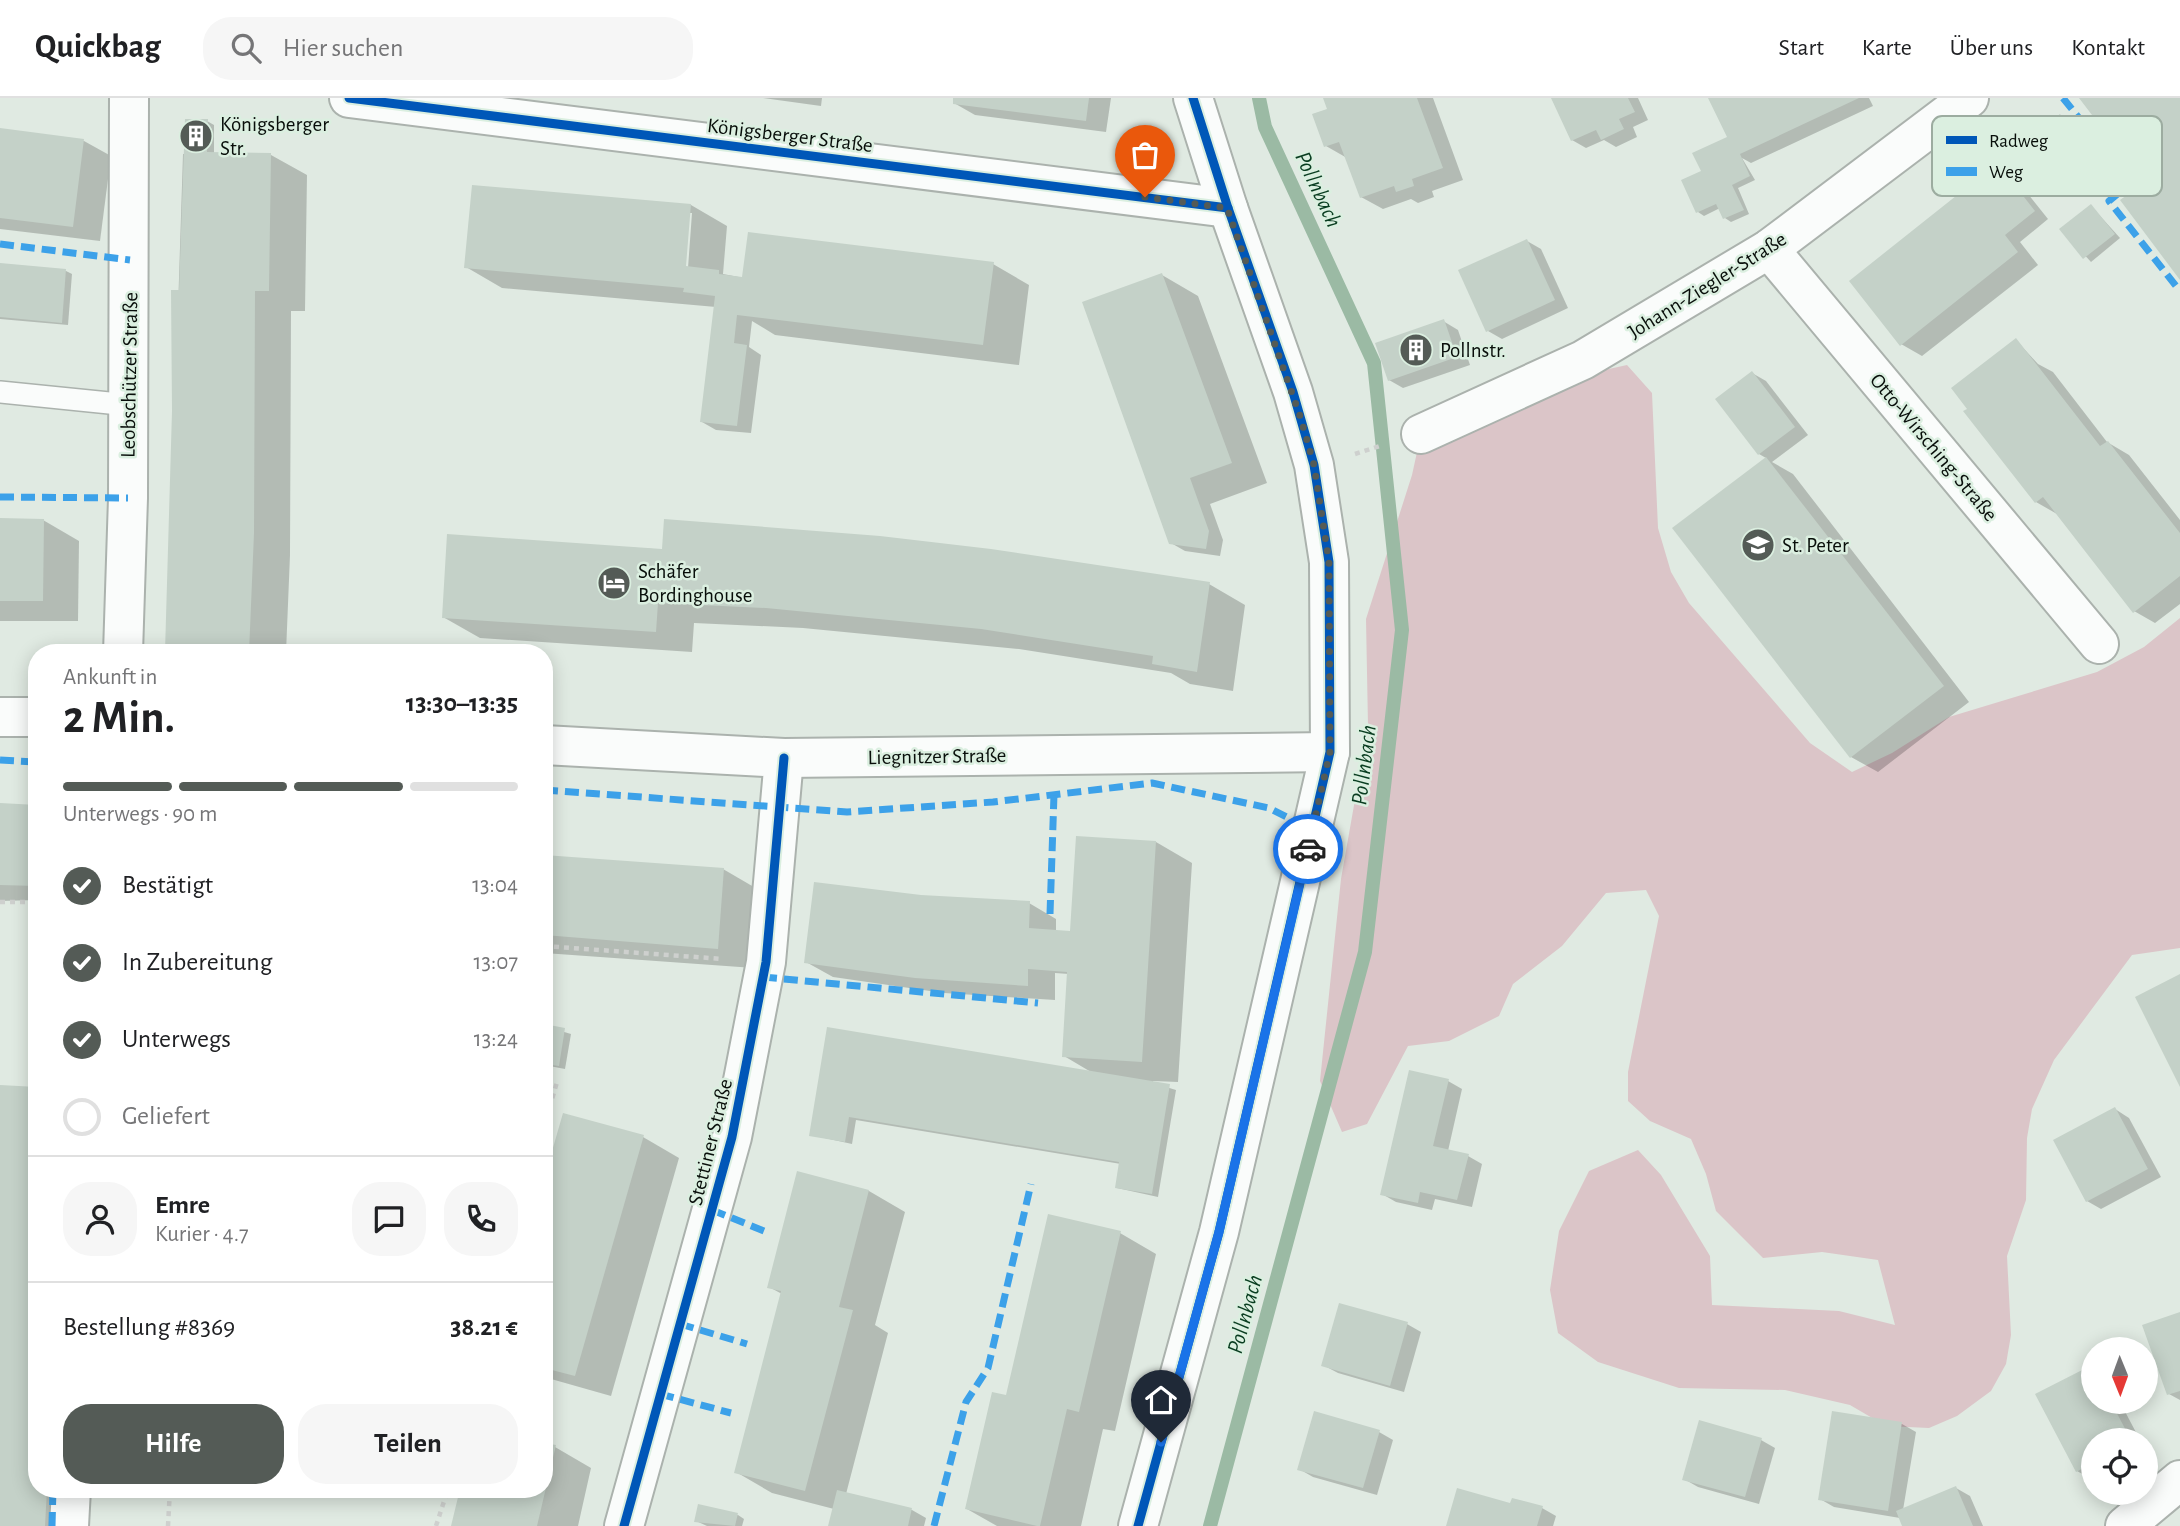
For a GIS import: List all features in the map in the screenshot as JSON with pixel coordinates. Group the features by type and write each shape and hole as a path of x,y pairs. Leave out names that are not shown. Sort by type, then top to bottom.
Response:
{"street":[{"name":"Leobschützer Straße","path":"122,644 129,405 130,98"},
{"name":"Königsberger Straße","path":"349,98 1227,208"},
{"path":"1138,1526 1219,1232 1330,752 1329,562 1314,465 1293,392 1227,208 1193,98"},
{"name":"Johann-Ziegler-Straße","path":"1945,116 1969,98"},
{"name":"Johann-Ziegler-Straße","path":"1421,434 1583,360 1769,249 1932,126"},
{"name":"Otto-Wirsching-Straße","path":"1769,249 2099,644"},
{"path":"0,717 28,717"},
{"name":"Liegnitzer Straße","path":"553,745 784,758 1330,752"},
{"name":"Stettiner Straße","path":"624,1526 732,1137 766,962 784,758"},
{"path":"2125,1526 2180,1480"},
{"path":"69,1526 71,1498"}],"lane":[{"path":"0,392 129,405"}],"path":[{"path":"0,902 28,902"},
{"path":"553,947 766,962"},
{"path":"553,1096 557,1082"},
{"path":"168,1526 170,1498"},
{"path":"436,1526 444,1498"}],"shaded area":[{"path":"1627,365 1652,393 1658,528 1671,572 1689,603 1810,743 1852,772 1892,753 1949,717 2097,672 2144,647 2180,618 2180,948 2132,955 2054,1060 2032,1109 2027,1138 2026,1200 2007,1256 2011,1335 2006,1364 1991,1391 1957,1416 1929,1428 1886,1426 1850,1405 1785,1390 1679,1388 1598,1362 1558,1333 1550,1290 1559,1231 1589,1171 1638,1150 1661,1175 1710,1256 1712,1305 1839,1311 1895,1325 1878,1260 1822,1252 1763,1258 1716,1211 1706,1174 1691,1139 1650,1121 1628,1101 1628,1072 1659,916 1646,890 1606,893 1562,946 1513,984 1499,1016 1449,1041 1408,1046 1367,1124 1342,1132 1320,1081 1341,879 1368,726 1366,619 1412,475 1421,434 1586,374"}],"building":[{"path":"953,98 1089,98 1086,121 953,104"},
{"path":"1323,98 1417,98 1443,168 1412,179 1414,186 1396,192 1394,186 1360,198 1339,142 1324,147 1312,114 1327,109"},
{"path":"1551,98 1628,98 1635,112 1619,119 1624,129 1601,140 1596,130 1571,141"},
{"path":"1708,98 1859,98 1740,154 1750,176 1732,185 1744,210 1723,219 1716,204 1696,213 1681,180 1701,171 1692,153 1727,137"},
{"path":"2079,98 2180,98 2180,280 2120,200 2126,196 2162,196 2162,116 2093,116"},
{"path":"185,119 208,119 207,152 271,153 269,291 255,291 254,533 249,644 165,644 172,411 171,290 179,290"},
{"path":"0,128 84,139 73,227 0,218"},
{"path":"472,185 691,204 686,266 719,270 719,274 742,277 748,232 994,262 983,345 737,315 734,343 747,345 737,426 700,422 715,296 683,292 684,288 464,268"},
{"path":"1956,196 2023,196 2035,211 2005,235 2018,252 1900,346 1849,281"},
{"path":"2091,204 2115,234 2083,259 2059,229"},
{"path":"1527,239 1555,300 1486,332 1458,270"},
{"path":"0,263 66,269 62,323 0,317"},
{"path":"1162,273 1232,463 1190,478 1209,531 1206,549 1169,544 1082,302"},
{"name":"Pollnstr.","path":"1444,319 1457,357 1388,381 1375,343"},
{"path":"2016,338 2100,446 2108,441 2180,533 2180,576 2133,613 2043,497 2035,503 1963,411 1967,409 1951,388"},
{"path":"1752,371 1795,427 1758,455 1715,399"},
{"path":"1766,457 1944,686 1850,758 1672,528"},
{"path":"0,518 44,519 43,601 0,601"},
{"path":"664,519 880,536 991,549 1210,582 1197,672 1152,664 1153,656 981,629 766,608 658,603 656,632 442,618 447,534 662,549"},
{"path":"0,803 28,805 28,886 0,885"},
{"path":"1076,836 1156,841 1142,1062 1062,1057 1067,972 1028,969 1028,986 915,978 804,963 814,882 921,895 1030,901 1029,928 1070,931"},
{"path":"553,856 724,868 718,949 553,936"},
{"path":"2180,974 2180,1087 2135,997"},
{"path":"553,1026 565,1028 559,1066 553,1065"},
{"path":"827,1027 1170,1084 1152,1194 1115,1188 1119,1162 849,1117 845,1142 809,1136"},
{"path":"1409,1070 1449,1079 1433,1146 1469,1154 1457,1200 1420,1192 1418,1203 1380,1195"},
{"path":"0,1085 28,1087 28,1498 47,1498 45,1526 0,1526"},
{"path":"2115,1107 2148,1169 2086,1202 2053,1140"},
{"path":"563,1113 644,1135 575,1376 553,1370 553,1148"},
{"path":"797,1171 869,1190 839,1307 853,1310 805,1491 734,1473 781,1291 767,1288"},
{"path":"1048,1214 1121,1231 1079,1412 1067,1409 1040,1526 1037,1526 965,1509 992,1392 1006,1395"},
{"path":"1339,1303 1408,1322 1390,1386 1321,1366"},
{"path":"2180,1312 2180,1391 2167,1395 2158,1370 2158,1337 2146,1337 2142,1325"},
{"path":"2081,1371 2081,1414 2117,1414 2125,1428 2081,1428 2081,1469 2076,1472 2035,1394"},
{"path":"1314,1411 1380,1430 1363,1488 1297,1470"},
{"path":"1832,1411 1902,1422 1888,1511 1818,1500"},
{"path":"1699,1420 1762,1438 1745,1497 1682,1480"},
{"path":"1956,1486 1973,1526 1902,1526 1896,1511"},
{"path":"1457,1488 1510,1503 1512,1498 1543,1506 1537,1526 1446,1526"},
{"path":"837,1490 912,1508 908,1526 828,1526"},
{"path":"458,1498 544,1498 537,1526 451,1526"},
{"path":"698,1504 738,1513 735,1526 694,1522"}],"waterway":[{"name":"Pollnbach","path":"1210,1526 1365,952 1402,630 1374,363 1265,127 1259,98"}],"marked path":[{"path":"2063,98 2077,116"},
{"path":"2115,196 2109,201 2180,291"},
{"path":"0,244 130,260"},
{"path":"0,497 128,498"},
{"path":"0,760 28,762"},
{"path":"553,791 847,812 993,802 1152,783 1269,808 1312,830"},
{"path":"1050,914 1054,794"},
{"path":"763,977 1038,1003"},
{"path":"934,1526 966,1402 988,1368 1031,1184"},
{"path":"712,1210 769,1233"},
{"path":"680,1324 747,1344"},
{"path":"660,1394 731,1413"},
{"path":"52,1526 53,1498"}],"cycle path":[{"path":"349,98 1228,208"},
{"path":"1138,1526 1219,1232 1330,752 1329,562 1314,465 1293,392 1228,208 1193,98"},
{"path":"624,1526 732,1137 766,962 784,758"}],"way so far":[{"path":"1145,197 1227,208 1293,392 1314,465 1329,562 1330,752 1308,849"}],"place":[{"name":"Königsberger Str.","path":"196,136"},
{"name":"Pollnstr.","path":"1416,350"},
{"name":"St. Peter","path":"1758,545"},
{"name":"Schäfer Bordinghouse","path":"614,583"}],"route":[{"path":"1161,1442 1219,1232 1308,849"}]}
